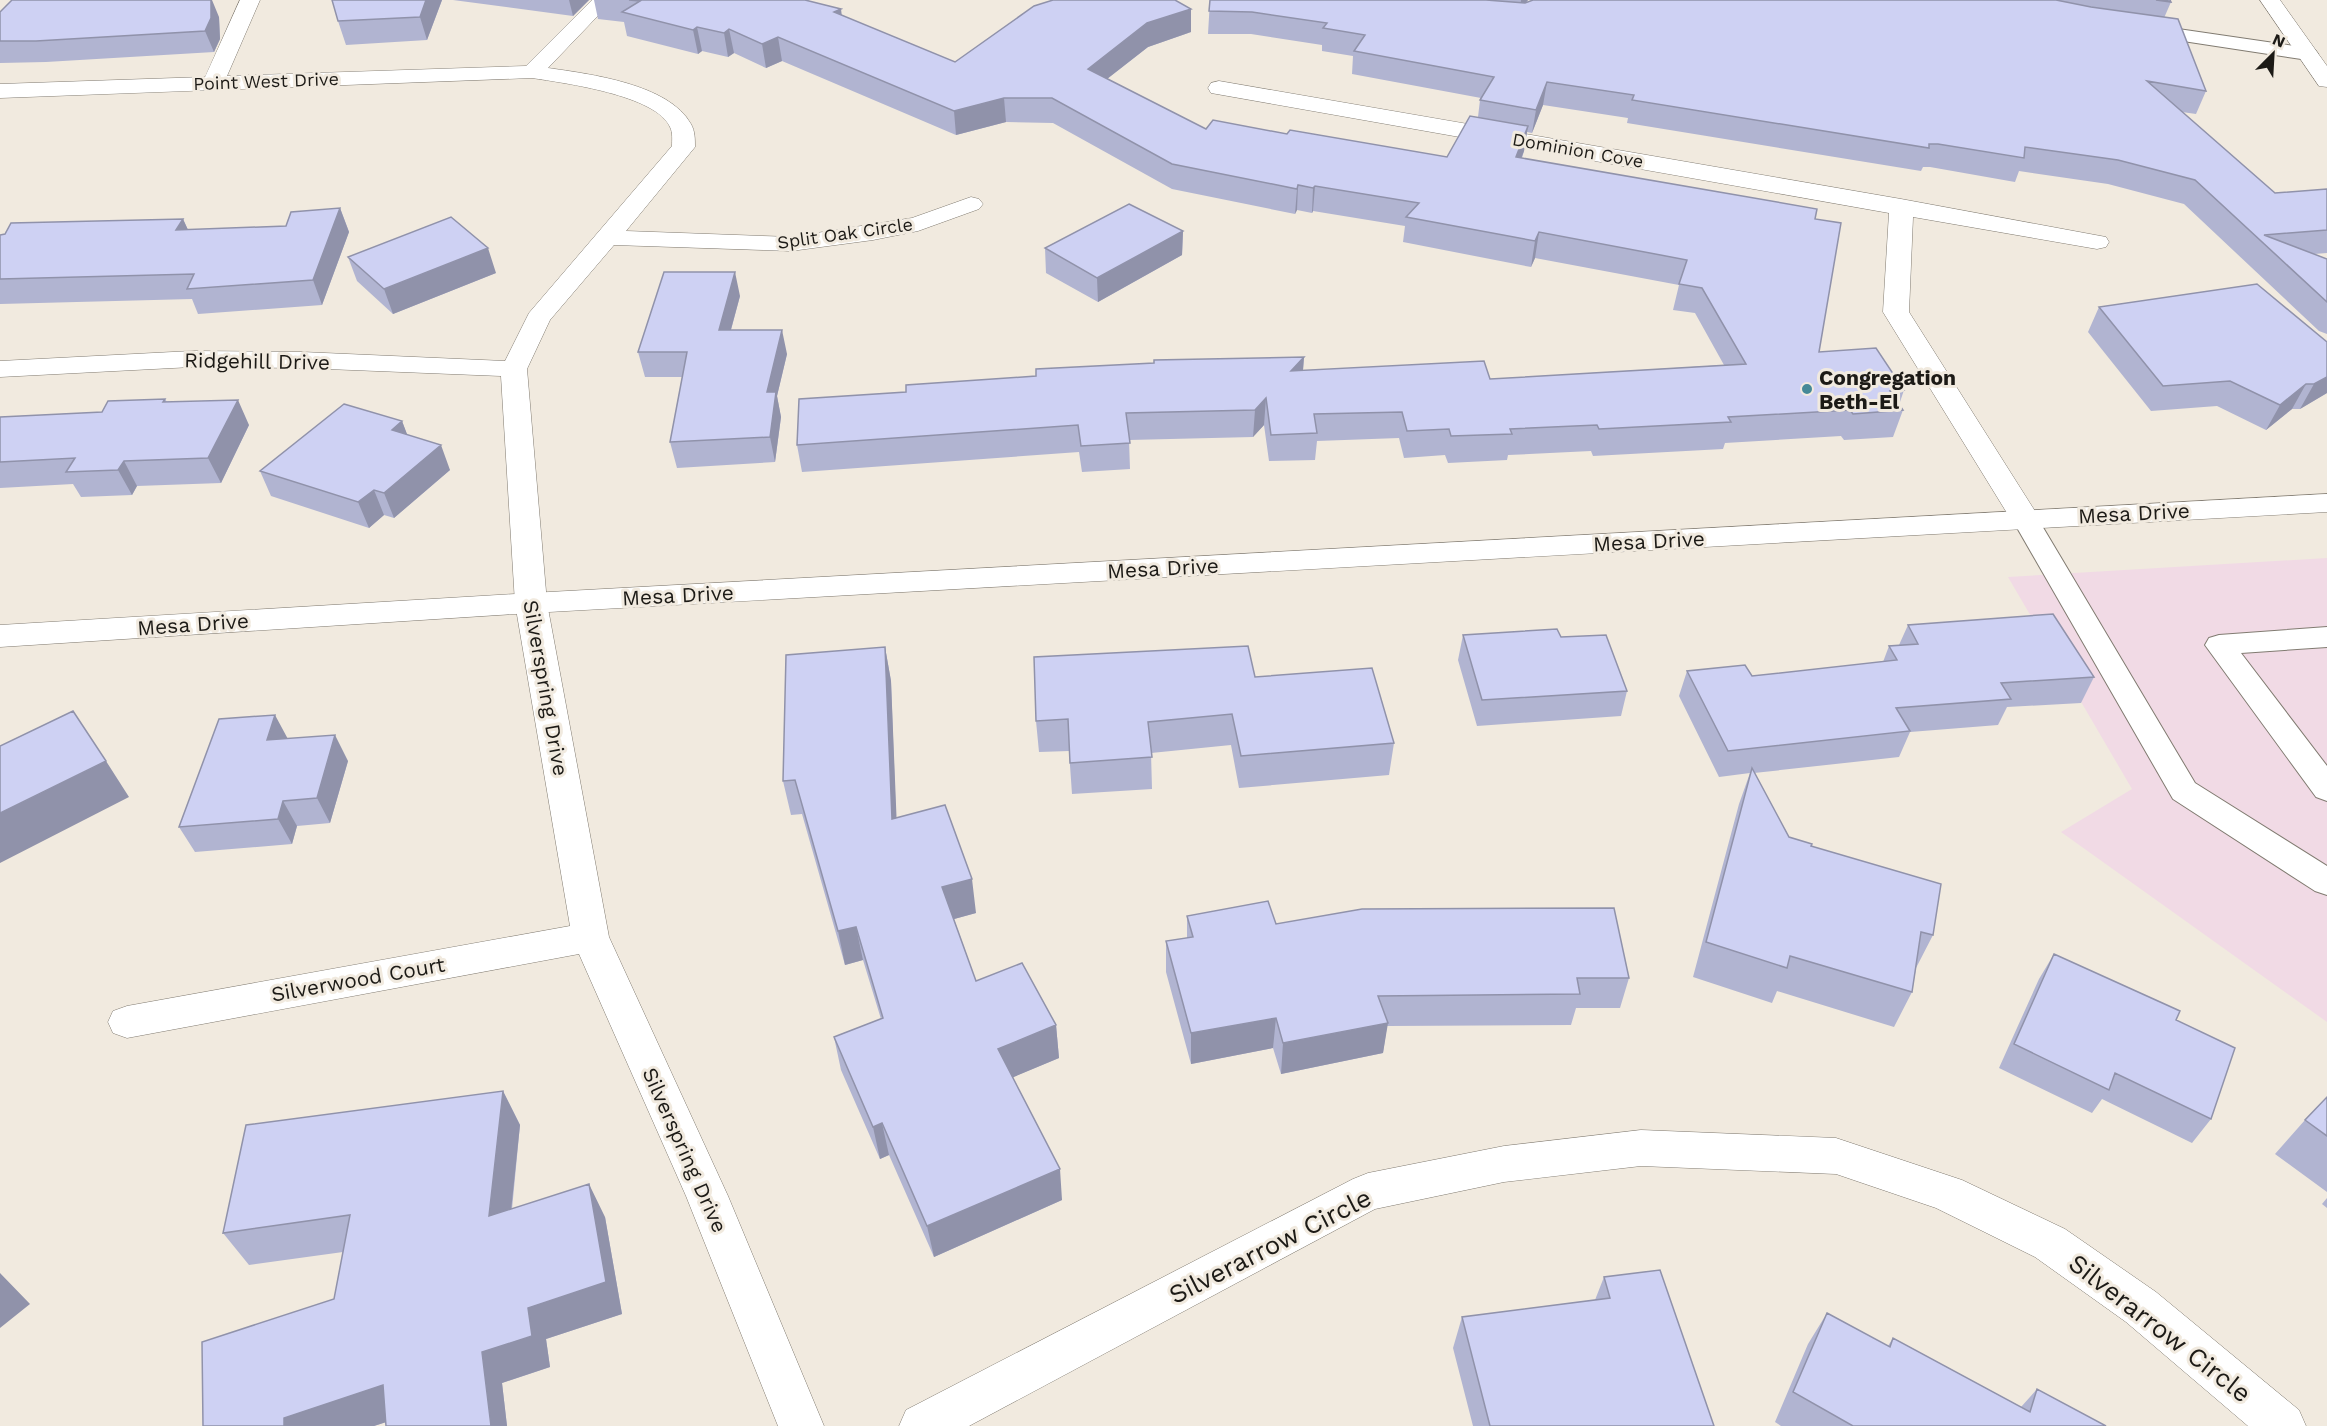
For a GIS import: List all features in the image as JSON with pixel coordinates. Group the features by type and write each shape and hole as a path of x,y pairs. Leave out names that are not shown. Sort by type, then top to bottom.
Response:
{"street":[{"path":"214,82 250,0"},
{"path":"532,72 603,0"},
{"path":"2270,0 2327,81"},
{"name":"Point West Drive","path":"0,91 532,72"},
{"name":"Silverspring Drive","path":"532,72 611,86 666,110 681,125 684,147 538,318 514,369 531,603 590,937 707,1196 801,1426"},
{"name":"Dominion Cove","path":"1219,88 2097,242"},
{"name":"Split Oak Circle","path":"607,237 791,244 873,233 918,224 971,204"},
{"path":"1901,206 1896,312 2025,519"},
{"name":"Ridgehill Drive","path":"0,369 192,359 302,360 514,369"},
{"name":"Mesa Drive","path":"0,636 531,603 2327,503"},
{"name":"Silverwood Court","path":"127,1022 590,937"},
{"name":"Silverarrow Circle","path":"922,1426 1368,1192 1504,1164 1641,1149 1740,1150 1836,1156 1947,1193 2050,1243 2141,1307 2283,1426"}],"lane":[{"path":"2127,28 2308,54"},
{"path":"2025,519 2184,790 2327,882"},
{"path":"2327,637 2219,645 2327,789"}],"shaded area":[{"path":"2327,558 2327,1022 2061,832 2132,789 2008,577"}],"building":[{"path":"12,0 211,0 211,18 205,31 0,41 0,12"},
{"path":"332,0 426,0 420,17 338,21"},
{"path":"629,0 805,0 841,9 834,12 955,62 1034,6 1053,0 1175,0 1191,9 1147,23 1088,69 1206,129 1213,120 1287,134 1290,130 1447,157 1470,116 1528,126 1516,157 1817,209 1815,219 1841,223 1819,352 1876,348 1904,390 1890,391 1903,410 1853,414 1850,410 1728,417 1731,422 1599,429 1597,425 1510,429 1512,434 1451,436 1449,429 1407,431 1402,412 1314,414 1317,433 1271,435 1266,398 1255,410 1126,413 1130,443 1081,446 1078,425 797,445 799,399 906,392 906,385 1036,376 1036,369 1154,363 1154,360 1304,357 1291,371 1484,361 1490,379 1746,364 1702,288 1679,284 1687,260 1539,232 1535,241 1406,217 1419,203 1315,186 1313,188 1298,185 1297,189 1172,164 1052,98 1004,98 954,111 778,37 762,44 729,29 724,33 697,27 693,30 622,12 640,1"},
{"path":"1210,0 1486,0 1525,3 1533,0 2056,0 2178,19 2206,91 2147,81 2275,193 2327,189 2327,230 2264,235 2327,259 2327,302 2195,180 2118,160 2025,147 2024,158 1938,144 1929,144 1929,148 1632,100 1634,95 1547,82 1536,110 1480,100 1494,77 1354,51 1365,35 1323,28 1327,23 1252,12 1209,11"},
{"path":"1129,204 1183,231 1097,278 1045,248"},
{"path":"340,208 313,280 187,289 194,274 0,279 0,235 5,234 11,223 183,219 176,230 286,226 291,212"},
{"path":"451,217 488,248 384,289 348,257"},
{"path":"664,272 735,272 719,330 782,330 767,392 776,392 770,437 670,442 687,352 638,352"},
{"path":"2257,284 2327,342 2327,377 2314,384 2306,384 2280,405 2230,381 2163,386 2099,307"},
{"path":"165,399 163,402 238,400 208,458 124,461 118,470 66,472 75,458 0,462 0,417 102,412 108,401"},
{"path":"344,404 402,421 392,430 441,445 384,493 374,490 358,502 260,471"},
{"path":"2053,614 2094,677 2001,683 2011,699 1896,708 1910,731 1728,751 1687,671 1745,665 1752,676 1897,660 1889,646 1918,644 1908,625"},
{"path":"1557,629 1561,637 1606,635 1627,691 1482,700 1463,635"},
{"path":"1248,646 1255,677 1372,668 1394,743 1241,756 1232,714 1148,722 1152,757 1070,763 1068,719 1036,721 1034,657"},
{"path":"885,647 892,819 945,805 972,879 942,887 976,981 1022,963 1056,1025 998,1049 1060,1169 927,1226 882,1123 873,1127 834,1037 883,1018 856,927 838,931 795,780 783,781 786,655"},
{"path":"73,711 106,761 0,813 0,746"},
{"path":"275,715 267,740 335,735 317,798 283,801 278,819 179,827 219,719"},
{"path":"1752,768 1789,837 1812,844 1811,846 1941,884 1933,935 1921,932 1912,992 1790,956 1787,968 1706,942"},
{"path":"1268,901 1276,924 1362,909 1614,908 1629,978 1577,978 1580,994 1378,996 1388,1023 1283,1043 1276,1018 1191,1033 1166,941 1193,937 1187,916"},
{"path":"2054,954 2180,1011 2176,1020 2235,1048 2211,1119 2115,1073 2109,1090 2014,1044"},
{"path":"503,1091 489,1216 589,1184 606,1282 528,1308 532,1336 482,1352 491,1426 386,1426 383,1385 284,1418 284,1426 203,1426 202,1342 334,1299 350,1215 223,1233 246,1125"},
{"path":"2327,1097 2327,1136 2305,1120"},
{"path":"1660,1270 1714,1426 1490,1426 1462,1317 1610,1298 1604,1277"},
{"path":"1827,1313 1890,1347 1893,1338 2030,1412 2037,1389 2106,1426 1853,1426 1793,1392"}],"place":[{"name":"Congregation Beth-El","path":"1807,389"}]}
